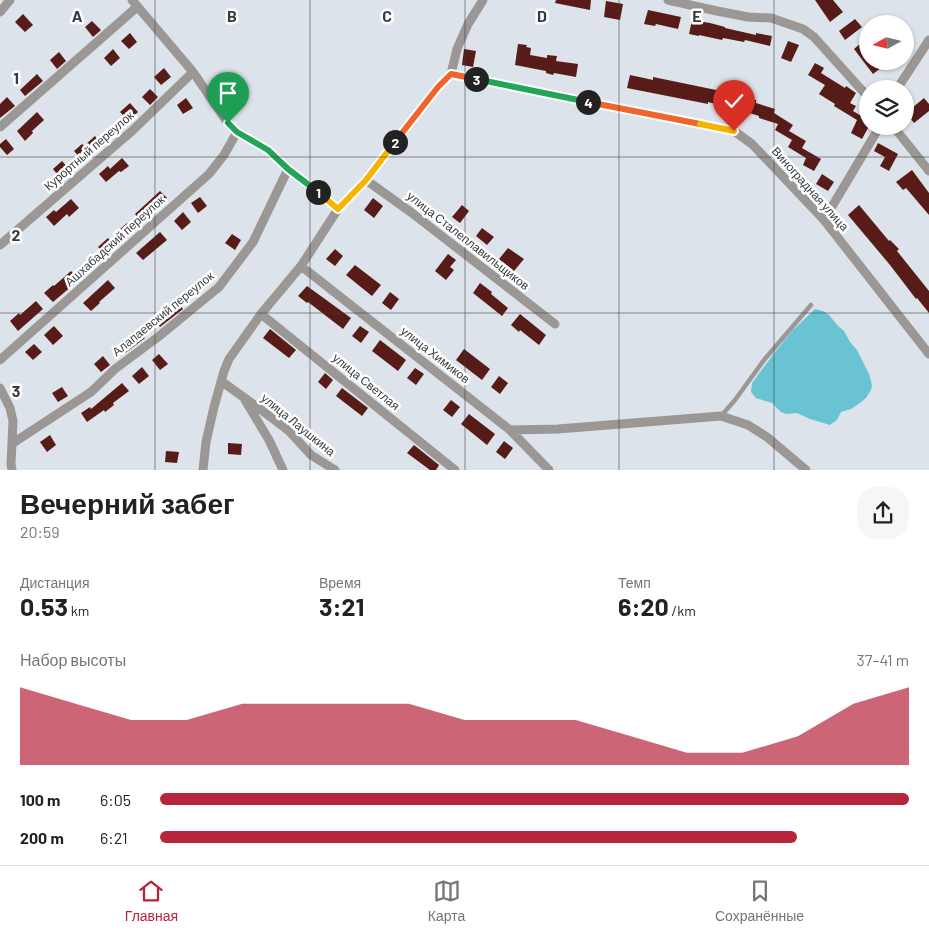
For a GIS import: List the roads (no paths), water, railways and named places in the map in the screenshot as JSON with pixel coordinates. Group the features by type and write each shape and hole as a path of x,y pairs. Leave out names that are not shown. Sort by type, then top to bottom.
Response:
{"street":[{"path":"0,12 10,0"},
{"path":"203,470 206,442 214,407 224,371 230,359 261,314 301,266 338,209 366,180 438,87 451,74 457,49 468,24 483,0"},
{"path":"668,0 748,17 771,18 803,29 814,37 859,87"},
{"path":"0,127 135,4 193,72 228,123 237,132 268,150 288,169 338,209"},
{"path":"903,80 929,40"},
{"name":"Курортный переулок","path":"0,246 133,130 193,72"},
{"name":"Виноградная улица","path":"451,74 734,131 752,144 824,220 929,354"},
{"name":"Ашхабадский переулок","path":"0,360 210,174 224,155 237,132"},
{"path":"824,220 875,135"},
{"path":"900,135 929,171"},
{"name":"Алапаевский переулок","path":"13,443 91,392 115,369 219,288 253,242 288,169"},
{"name":"улица Сталеплавильщиков","path":"366,180 412,213 555,324"},
{"name":"улица Химиков","path":"301,266 510,430 549,470"},
{"name":"улица Светлая","path":"261,314 455,470"},
{"name":"улица Лаушкина","path":"221,381 289,431 312,455 336,470"},
{"path":"0,388 10,408 13,420 12,470"},
{"path":"242,396 252,410 282,470"},
{"path":"510,430 721,416 748,425 768,437 806,470"}],"lane":[{"path":"721,416 764,360 811,305"}],"water":[{"path":"815,309 829,315 844,331 857,350 869,374 872,385 866,398 851,409 841,412 837,420 830,425 797,413 786,414 781,412 772,403 756,398 751,392 752,383 775,352 792,331"}]}
